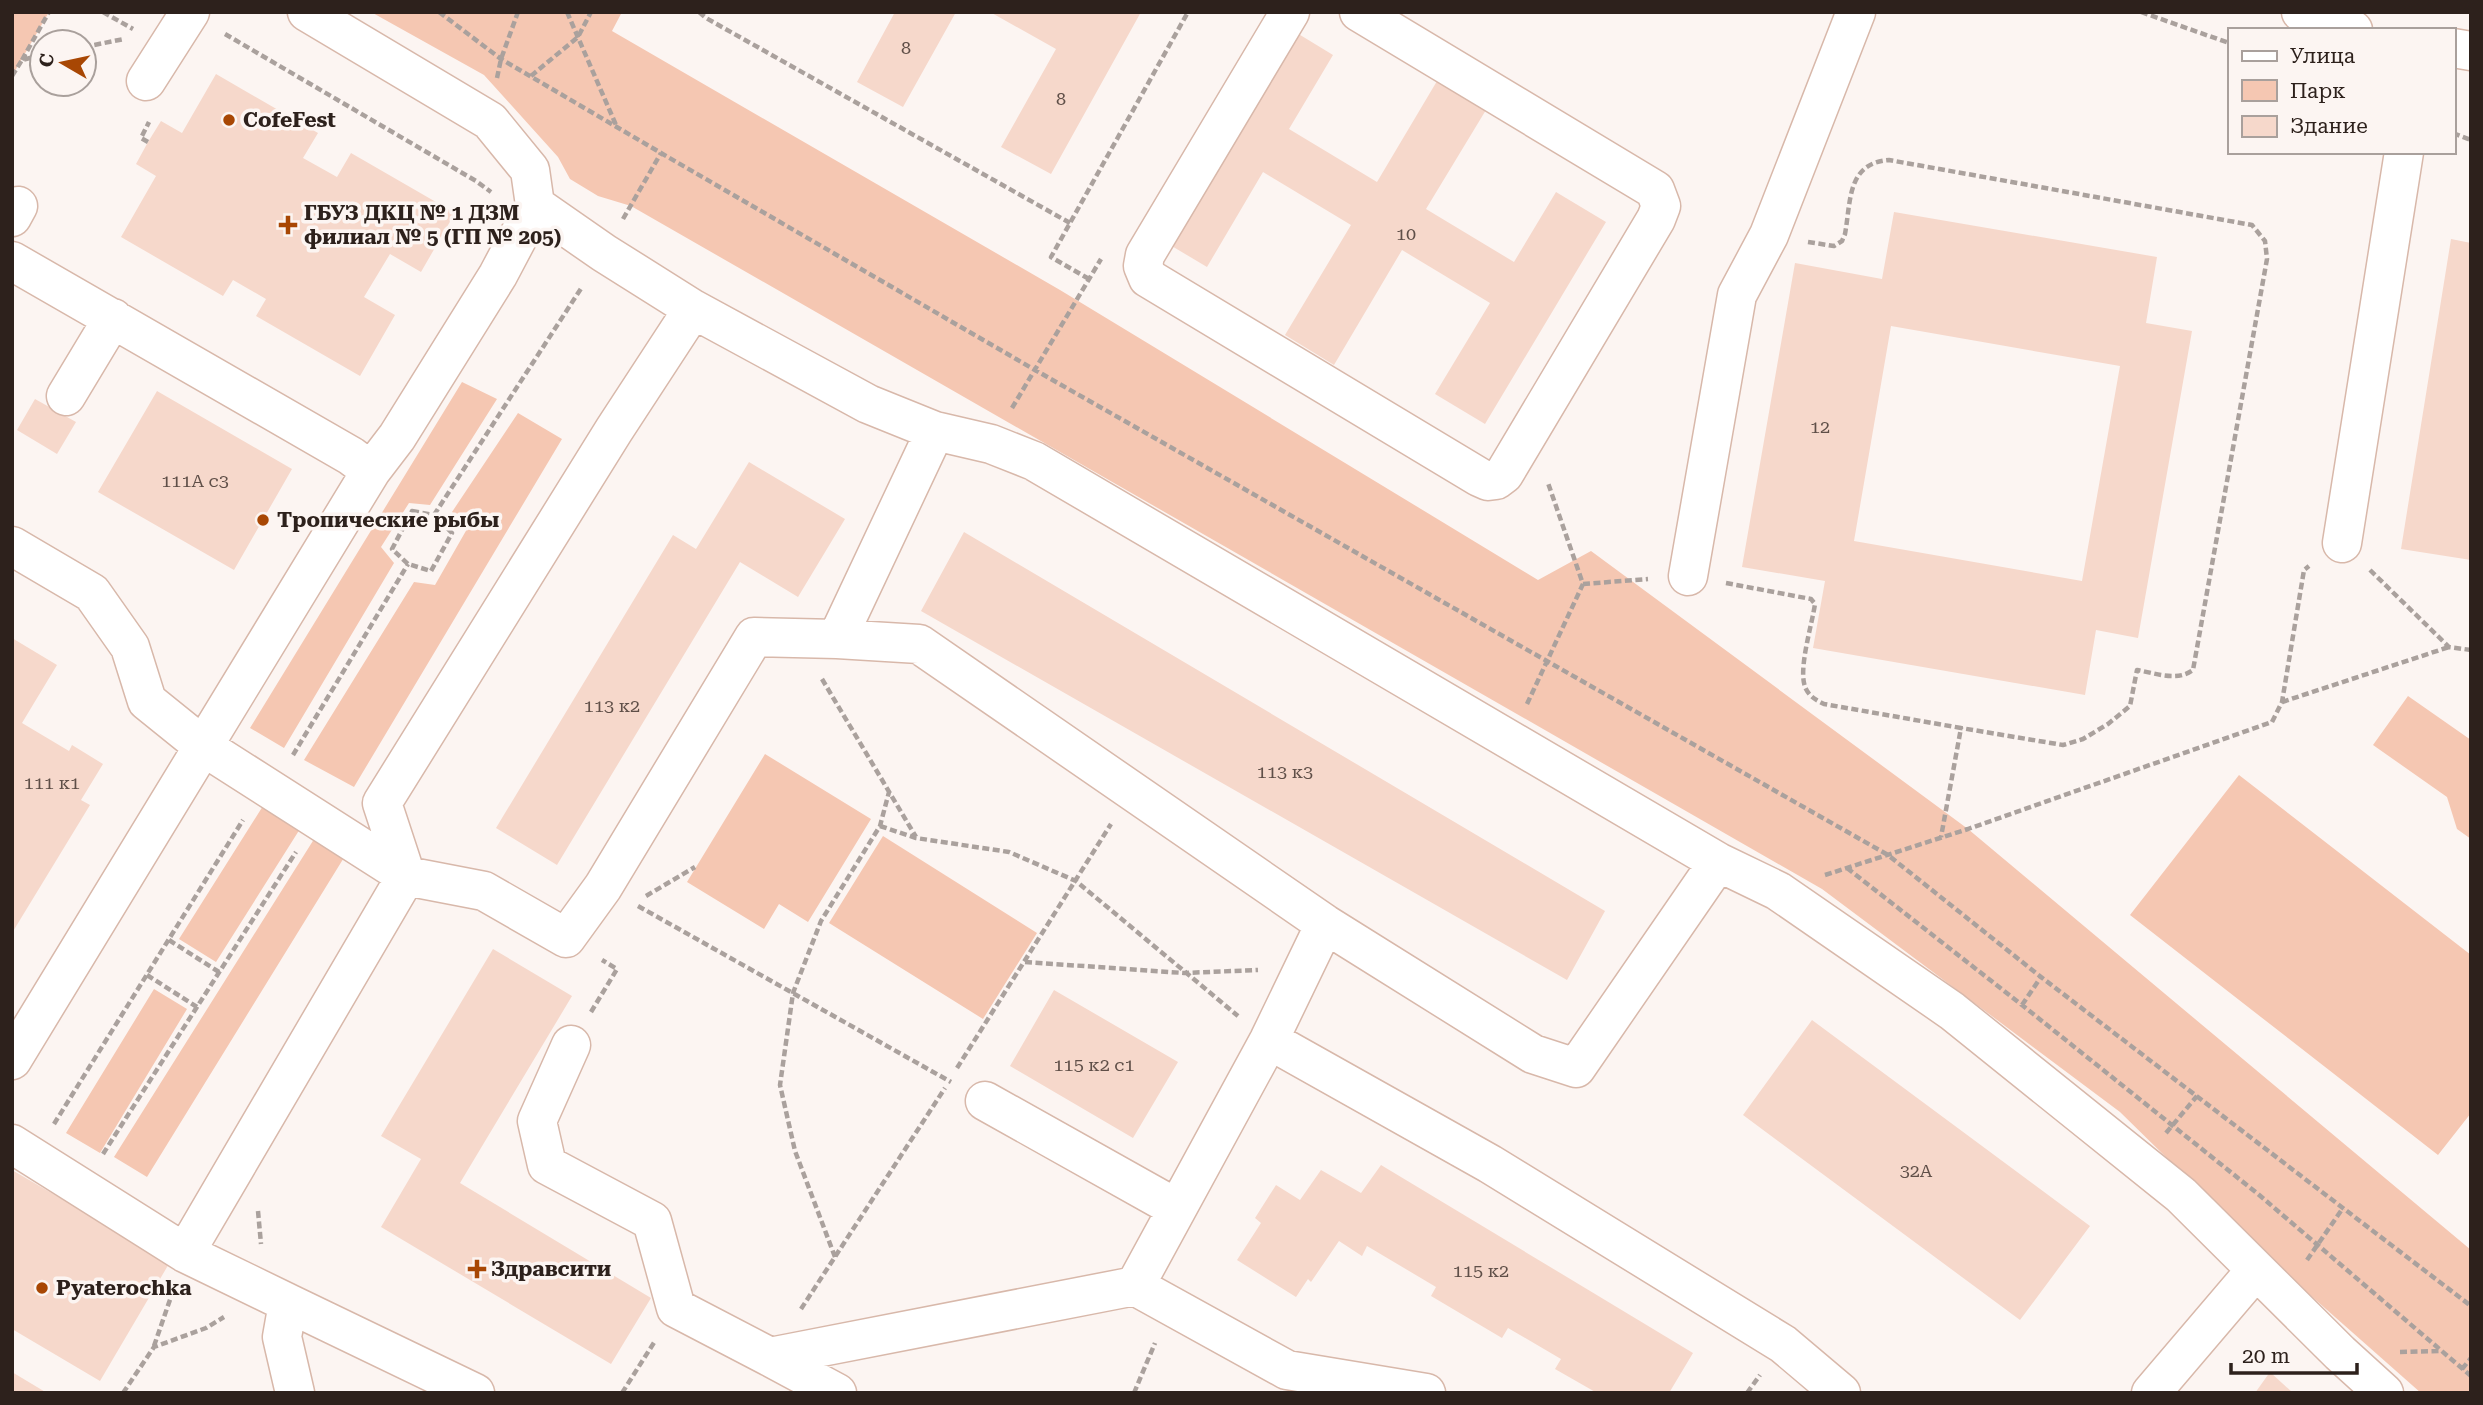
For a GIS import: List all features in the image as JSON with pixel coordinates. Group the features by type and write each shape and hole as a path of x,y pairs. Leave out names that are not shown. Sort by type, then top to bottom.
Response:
{"street":[{"path":"12,1060 372,471 397,437 498,275 535,205 530,170 490,121 307,12"},
{"path":"1290,12 1145,255 1143,266 1148,278 1488,481 1496,480 1504,474 1530,432 1656,219 1661,206 1655,190 1359,12"},
{"path":"1688,576 1737,295 1769,235 1856,12"},
{"path":"2301,12 2347,28"},
{"path":"146,81 203,20"},
{"path":"2342,543 2404,154"},
{"path":"535,205 604,253 693,309 867,404 935,431 991,444 1034,461 1718,862 1778,891 1952,1011 2181,1195 2255,1271 2384,1393"},
{"path":"12,261 351,456 372,471"},
{"path":"186,1253 406,876 382,803 614,430 693,309"},
{"path":"66,396 113,318"},
{"path":"837,639 935,431"},
{"path":"12,546 92,593 130,647 147,701 204,747 406,876 484,891 566,938 603,887 754,637 919,644 1325,924 1532,1054 1576,1068 1718,862"},
{"path":"1135,1286 1269,1040 1325,924"},
{"path":"1269,1040 1490,1164 1783,1344 1841,1393"},
{"path":"570,1045 537,1121 547,1165 652,1221 676,1308 837,1393"},
{"path":"985,1101 1177,1208"},
{"path":"23,1150 186,1253 475,1393"},
{"path":"2151,1393 2255,1271"},
{"path":"769,1357 1135,1286 1287,1370 1426,1393"},
{"path":"276,1297 295,1393"}],"path":[{"path":"12,75 49,12"},
{"path":"103,12 143,35"},
{"path":"439,12 501,59 661,153 1888,855 2041,977 2471,1306"},
{"path":"490,121 501,59 518,12"},
{"path":"567,12 616,126"},
{"path":"531,76 578,37 591,12"},
{"path":"699,12 1070,223"},
{"path":"1089,279 1051,257 1188,12"},
{"path":"2141,12 2228,43"},
{"path":"203,20 476,181 491,192 495,201"},
{"path":"98,44 131,37"},
{"path":"22,60 28,58"},
{"path":"631,206 661,153"},
{"path":"1583,584 1688,576 1811,599 1815,604 1803,676 1805,687 1812,697 1824,704 2063,745 2083,739 2130,706 2137,670 2174,677 2185,676 2193,670 2267,260 2265,241 2252,225 1889,160 1874,161 1863,168 1854,181 1842,241 1834,246 1769,235"},
{"path":"434,514 604,253"},
{"path":"1035,369 1081,293"},
{"path":"1510,740 1583,584 1530,432"},
{"path":"412,511 434,514 452,533 431,571 408,564 391,549 412,511"},
{"path":"2342,543 2449,647"},
{"path":"23,1150 147,975 264,786 291,758 408,564"},
{"path":"1778,891 1941,838 2272,722 2282,702 2304,570"},
{"path":"797,638 916,838"},
{"path":"2282,702 2449,647 2471,650"},
{"path":"1941,838 1961,728"},
{"path":"835,1257 795,1151 779,1085 793,993 821,921 880,826 889,792"},
{"path":"880,826 916,838 1009,852 1076,881 1184,973 1269,1040"},
{"path":"82,1188 302,841"},
{"path":"695,867 633,904 985,1101"},
{"path":"1847,868 2173,1125 2471,1376"},
{"path":"566,938 617,969 570,1045"},
{"path":"169,940 219,972"},
{"path":"1025,962 1184,973 1304,968"},
{"path":"147,975 197,1007"},
{"path":"2015,1013 2041,977"},
{"path":"2166,1133 2197,1097"},
{"path":"2307,1260 2343,1208"},
{"path":"154,1347 206,1328 276,1297 258,1209"},
{"path":"123,1393 154,1347 186,1253"},
{"path":"622,1393 676,1308"},
{"path":"1134,1393 1151,1349"},
{"path":"2462,1368 2471,1358"}],"green space":[{"path":"12,12 49,12 40,28 28,28 28,48 12,76"},
{"path":"371,12 622,12 612,31 1060,290 1538,580 1591,551 1968,829 2471,1250 2471,1393 2421,1393 2275,1264 2120,1112 1822,889 631,206 598,196 570,179 558,157 484,75"},
{"path":"462,382 497,399 430,505 409,503 381,547 394,563 284,748 250,728"},
{"path":"518,413 562,439 354,787 304,760 414,582 435,585 467,529 452,512"},
{"path":"2408,696 2471,740 2471,839 2457,829 2447,797 2373,745"},
{"path":"765,754 871,819 808,922 779,904 764,929 687,882"},
{"path":"2239,775 2471,955 2471,1113 2438,1155 2130,915"},
{"path":"268,798 305,821 216,962 179,939"},
{"path":"316,836 345,856 147,1177 114,1157"},
{"path":"883,836 1037,933 983,1019 829,923"},
{"path":"154,989 187,1009 100,1153 66,1133"}],"building":[{"path":"895,12 956,12 903,107 857,82"},
{"path":"990,12 1141,12 1051,174 1001,147 1056,49"},
{"path":"1292,30 1333,55 1289,129 1377,182 1440,76 1489,105 1426,209 1514,262 1556,192 1606,222 1485,424 1435,394 1490,303 1402,250 1334,365 1285,335 1351,225 1263,172 1207,267 1165,242"},
{"name":"ГБУЗ ДКЦ № 1 ДЗМ филиал № 5 (ГП № 205)","path":"216,74 318,133 303,158 337,177 351,153 455,213 421,272 390,254 364,297 395,315 360,376 256,316 266,299 233,280 223,296 121,237 156,176 136,164 148,142 161,121 182,133"},
{"path":"1894,212 2157,257 2146,323 2192,331 2138,638 2096,630 2085,695 1813,648 1825,581 1742,567 1795,263 1882,279","holes":["1891,326 2120,366 2082,581 1854,541"]},
{"path":"2451,239 2471,243 2471,560 2401,549"},
{"path":"157,391 292,469 234,570 98,492"},
{"path":"35,399 76,422 57,454 17,430"},
{"path":"749,462 845,519 798,597 740,562 557,865 496,828 673,535 696,549"},
{"path":"964,532 1605,911 1567,980 921,611"},
{"path":"12,638 57,665 22,723 69,751 72,745 103,764 81,800 90,805 12,933"},
{"path":"493,949 572,996 460,1183 651,1298 611,1364 381,1227 421,1159 381,1136"},
{"path":"1054,990 1178,1062 1133,1138 1010,1066"},
{"path":"1812,1020 2090,1226 2020,1320 1743,1115"},
{"path":"1381,1165 1693,1353 1669,1393 1597,1393 1555,1369 1561,1359 1508,1328 1502,1338 1431,1296 1436,1287 1367,1246 1362,1256 1339,1241 1311,1282 1308,1279 1296,1297 1237,1260 1261,1223 1255,1218 1276,1185 1300,1200 1321,1170 1361,1193"},
{"path":"12,1170 170,1262 100,1381 12,1329"},
{"path":"12,1372 47,1393 12,1393"},
{"path":"2270,1372 2293,1393 2255,1393"}],"place":[{"name":"CofeFest","path":"229,120"},
{"name":"ГБУЗ ДКЦ № 1 ДЗМ филиал № 5 (ГП № 205)","path":"288,225"},
{"name":"Тропические рыбы","path":"263,520"},
{"name":"Здравсити","path":"477,1269"},
{"name":"Pyaterochka","path":"42,1288"}]}
